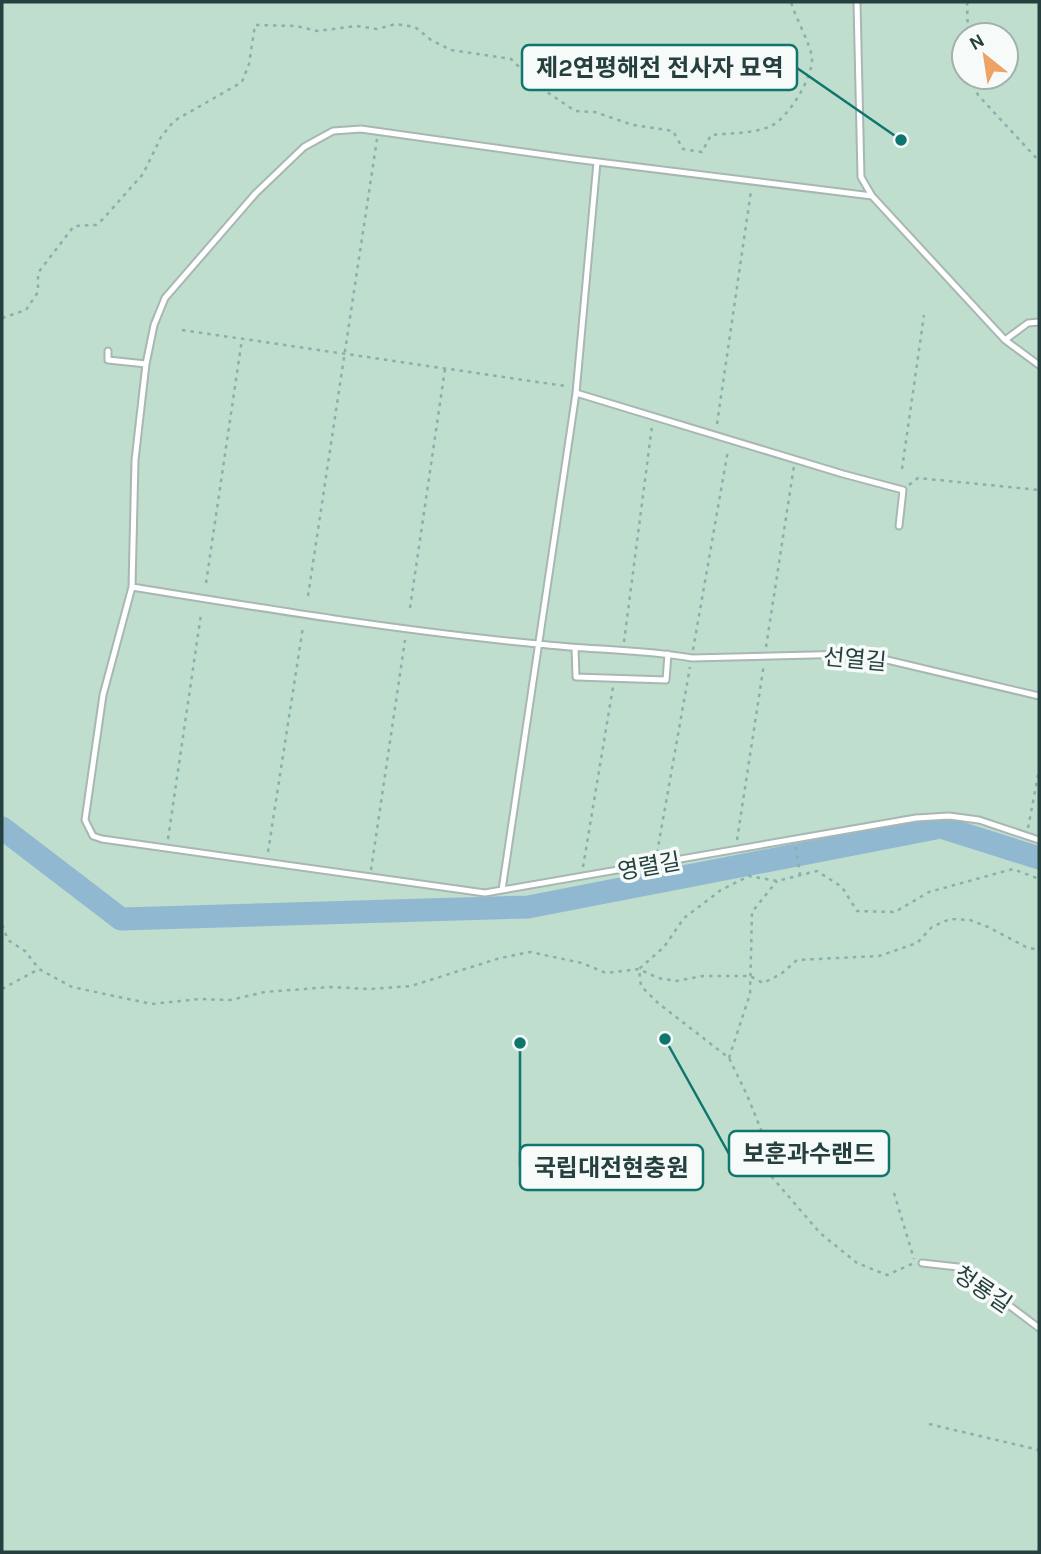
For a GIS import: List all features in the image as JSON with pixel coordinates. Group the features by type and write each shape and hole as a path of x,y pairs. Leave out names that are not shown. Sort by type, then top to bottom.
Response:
{"lane":[{"path":"857,2 861,177 872,197 1005,340 1039,365"},
{"path":"575,648 576,677 666,680 668,654 537,644 309,615 132,587 135,460 146,364 155,325 165,298 256,193 304,147 333,131 361,128 597,162 872,197"},
{"path":"502,890 576,393 597,162"},
{"path":"1005,340 1028,323 1039,322"},
{"path":"108,351 108,360 146,364"},
{"path":"576,393 843,474 903,489 899,526"},
{"name":"영렬길","path":"132,587 103,695 85,820 93,836 166,849 485,893 915,818 949,816 979,820 1039,840"},
{"name":"선열길","path":"668,654 692,657 853,654 1039,696"},
{"name":"청룡길","path":"922,1263 958,1267 1039,1328"}],"path":[{"path":"2,318 26,310 38,292 37,273 61,241 74,226 96,225 103,219 143,174 161,137 174,121 242,82 249,64 255,25 296,26 317,31 357,26 377,29 396,24 415,27 431,40 452,50 511,59 525,75 575,111 595,112 633,125 673,131 683,149 702,152 711,135 752,131 772,125 800,96 809,76 812,57 790,2"},
{"path":"967,2 968,21"},
{"path":"976,91 1039,161"},
{"path":"308,596 377,134"},
{"path":"717,425 751,191"},
{"path":"902,469 924,315"},
{"path":"182,330 565,386"},
{"path":"206,583 242,339"},
{"path":"410,608 445,368"},
{"path":"623,652 653,416"},
{"path":"903,489 918,478 1039,490"},
{"path":"166,849 201,614"},
{"path":"267,863 303,627"},
{"path":"370,877 405,640"},
{"path":"581,877 615,677"},
{"path":"1027,836 1039,770"},
{"path":"797,849 800,875"},
{"path":"639,969 663,947 684,918 720,890 749,876 777,881 817,871 842,887 857,911 895,912 929,892 1013,869 1039,879"},
{"path":"729,1058 750,994 752,912 777,881"},
{"path":"2,925 8,940 25,951 39,969 72,987 152,1004 199,999 230,1000 265,992 330,987 370,989 411,986 500,958 530,952 582,963 606,973 639,969 658,978 676,981 703,976 750,976 764,983 781,974 797,960 879,956 917,943 932,927 950,919 979,923 1026,947 1039,950"},
{"path":"2,989 39,969"},
{"path":"639,969 640,986 729,1058 764,1137 765,1169 820,1233 857,1263 887,1275 915,1262 894,1193"},
{"path":"929,1424 1039,1450"}],"green space":[{"path":"2,2 1039,2 1039,1552 2,1552"}],"waterway":[{"path":"2,828 121,919 528,907 941,827 1039,858"}],"place":[{"name":"제2연평해전 전사자 묘역","path":"901,140"},
{"name":"보훈과수랜드","path":"665,1039"},
{"name":"국립대전현충원","path":"520,1043"}]}
